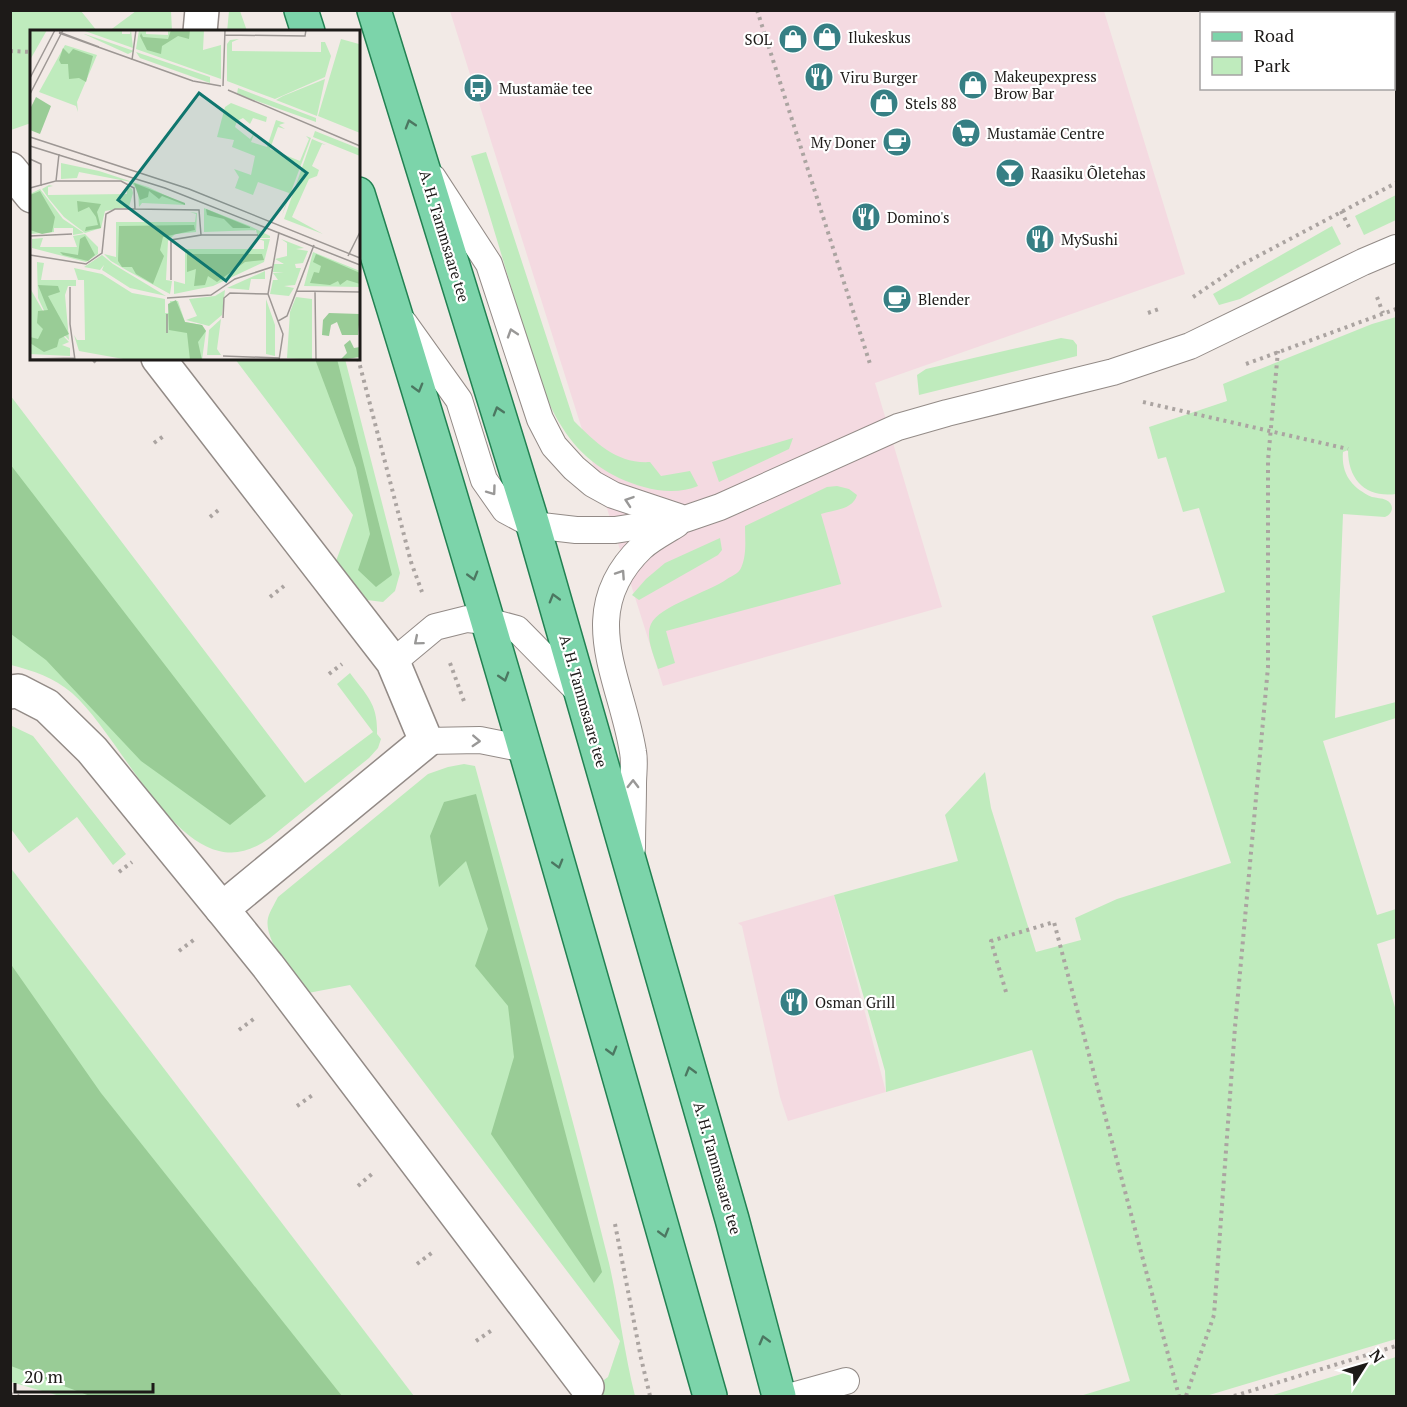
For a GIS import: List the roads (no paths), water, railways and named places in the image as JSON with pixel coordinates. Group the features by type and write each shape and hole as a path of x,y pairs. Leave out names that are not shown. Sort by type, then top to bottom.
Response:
{"main road":[{"path":"301,10 307,30"},
{"name":"A. H. Tammsaare tee","path":"374,10 533,525 632,863 779,1396"},
{"path":"360,200 396,312 525,749 710,1396"}],"street":[{"path":"200,30 202,10"},
{"path":"10,169 30,194"},
{"path":"160,360 393,662 426,741 222,909"},
{"path":"10,692 18,691 47,706 92,750 268,966 587,1387"}],"lane":[{"path":"421,159 489,264 537,410 554,446 593,484 613,495 685,519"},
{"path":"396,312 459,400 484,480 505,510 533,525 576,530 615,530 685,519 720,507 898,427 1113,372 1190,346 1396,248"},
{"path":"632,863 634,753 612,669 606,637 606,609 612,588 643,546 685,519"},
{"path":"393,662 435,627 467,619 487,621 517,629 581,694"},
{"path":"426,741 480,740 525,749"},
{"path":"792,1396 846,1381"}],"place":[{"name":"Ilukeskus","path":"827,37"},
{"name":"SOL","path":"793,39"},
{"name":"Viru Burger","path":"819,77"},
{"name":"Makeupexpress Brow Bar","path":"973,85"},
{"name":"Mustamäe tee","path":"478,88"},
{"name":"Stels 88","path":"884,103"},
{"name":"Mustamäe Centre","path":"966,133"},
{"name":"My Doner","path":"897,142"},
{"name":"Raasiku Õletehas","path":"1010,173"},
{"name":"Domino's","path":"866,217"},
{"name":"MySushi","path":"1040,239"},
{"name":"Blender","path":"897,299"},
{"name":"Osman Grill","path":"794,1002"}]}
